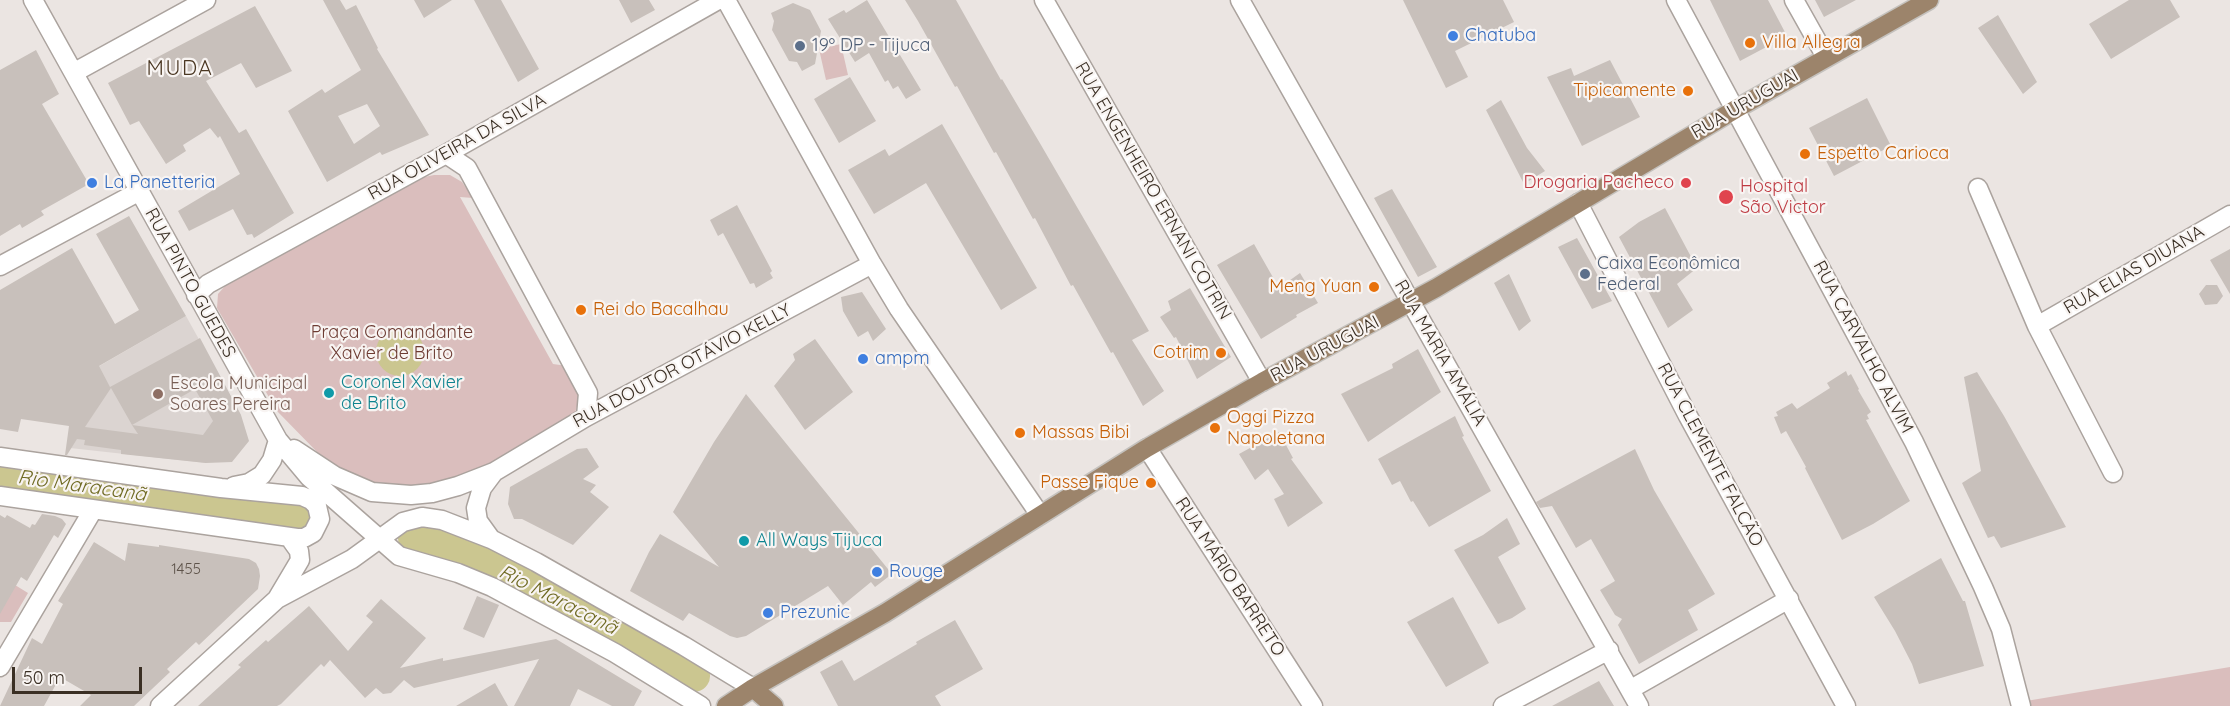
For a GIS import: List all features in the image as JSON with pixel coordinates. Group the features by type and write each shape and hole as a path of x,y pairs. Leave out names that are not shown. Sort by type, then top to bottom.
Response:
{"main road":[{"name":"RUA URUGUAI","path":"726,706 753,688 885,613 1148,448 1262,382 1411,302 1736,109 1929,0"},
{"path":"753,688 774,706"}],"street":[{"name":"RUA PINTO GUEDES","path":"33,0 276,436 309,477 394,553 408,560 458,573 492,587 615,653 701,706"},
{"path":"75,72 206,0"},
{"name":"RUA OLIVEIRA DA SILVA","path":"196,295 208,284 446,154 718,0"},
{"path":"726,0 899,309 1040,515"},
{"name":"RUA ENGENHEIRO ERNANI COTRIN","path":"1044,0 1262,382"},
{"name":"RUA MARIA AMÁLIA","path":"1240,0 1635,698"},
{"name":"RUA CARVALHO ALVIM","path":"1676,0 1914,442 2001,629 2021,706"},
{"path":"1794,0 1826,57"},
{"path":"446,154 467,168 588,393 586,417"},
{"path":"1978,188 2037,326 2113,473"},
{"path":"0,266 138,192"},
{"name":"RUA CLEMENTE FALCÃO","path":"1578,203 1688,416 1846,706"},
{"name":"RUA ELIAS DIUANA","path":"2037,326 2230,215"},
{"name":"RUA DOUTOR OTÁVIO KELLY","path":"276,436 320,468 380,494 432,493 458,486 494,472 586,417 872,264"},
{"path":"221,488 245,484 259,477 272,460 276,436"},
{"name":"RUA MÁRIO BARRETO","path":"1148,448 1313,706"},
{"path":"0,457 221,488 302,496 317,506 320,513 316,530 304,538 0,496"},
{"path":"491,539 478,521 476,508 482,488 494,472"},
{"path":"0,667 93,510"},
{"path":"160,706 277,598 352,559 404,522 422,517 442,520 491,539 568,579 753,688"},
{"path":"277,598 300,560 297,546 289,537"},
{"path":"1635,698 1789,599"},
{"path":"1503,706 1609,650"}],"shaded area":[{"name":"Escola Municipal Soares Pereira","path":"186,316 241,415 206,463 70,448 97,408 77,379"},
{"path":"400,328 417,335 424,352 417,369 400,376 383,369 376,352 383,335"}],"green space":[{"path":"841,44 848,75 826,80 819,49"},
{"name":"Praça Comandante Xavier de Brito","path":"450,175 462,182 473,198 460,197 553,364 567,366 576,385 579,400 574,416 475,473 442,483 408,487 371,485 343,471 321,456 277,411 217,308 218,294 225,286 420,178"},
{"path":"15,585 28,593 11,622 0,622 0,611"},
{"path":"2230,667 2230,706 2030,706 2026,701"}],"building":[{"path":"323,0 340,0 346,10 356,5 377,49 429,135 382,155 380,152 327,182 288,111 322,89 325,93 361,70","holes":["367,104 380,126 354,144 338,116"]},
{"path":"414,0 452,0 424,18"},
{"path":"474,0 501,0 539,69 518,82"},
{"path":"619,0 649,0 655,10 631,23"},
{"path":"867,0 921,90 906,99 898,86 893,89 888,80 885,82 869,53 855,62 828,19 844,10 846,13"},
{"path":"905,0 956,0 1041,145 1149,331 1132,340 1164,391 1143,406 1073,285 1071,286 1035,218 1033,219 996,152 994,153"},
{"name":"Chatuba","path":"1403,0 1503,0 1514,22 1455,51 1468,77 1446,88"},
{"path":"1710,0 1768,0 1787,36 1740,61"},
{"path":"1815,0 1856,0 1824,17"},
{"path":"2129,0 2170,0 2180,17 2111,59 2089,24"},
{"name":"19º DP - Tijuca","path":"793,3 810,10 821,31 815,64 802,71 797,62 789,61 772,30 774,21 771,13"},
{"path":"255,6 292,71 256,88 241,63 206,81 239,133 246,129 294,213 254,238 252,234 247,235 233,209 189,231 178,211 240,174 220,136 218,138 210,128 183,145 186,151 166,164 139,121 130,125 108,83"},
{"path":"1998,15 2037,82 2023,94 1978,28"},
{"path":"36,50 59,94 42,104 89,184 41,211 44,215 22,228 20,224 0,236 0,70"},
{"path":"1610,60 1640,117 1582,146 1547,77 1571,68 1574,76"},
{"path":"850,77 876,121 839,143 814,99"},
{"path":"1867,98 1891,146 1834,176 1809,128"},
{"path":"1501,100 1527,148 1545,171 1524,184 1486,110"},
{"path":"942,124 1037,288 1001,310 926,183 874,214 848,170 885,149 889,156"},
{"path":"1392,189 1437,267 1418,277 1374,198"},
{"path":"737,205 772,271 770,273 773,278 756,288 754,283 750,284 723,233 718,236 710,220"},
{"path":"1665,208 1697,268 1677,284 1693,310 1668,328 1619,237 1639,222"},
{"path":"129,216 186,316 99,366 110,387 200,338 241,415 249,441 232,462 206,463 121,454 121,450 84,445 85,440 77,439 65,455 69,426 21,419 18,432 0,429 0,290 72,248 115,324 139,310 96,234","holes":["111,388 138,434 85,427","195,389 213,421 203,435 132,425"]},
{"name":"Caixa Econômica Federal","path":"1577,238 1612,301 1592,309 1558,247"},
{"path":"1254,244 1279,288 1300,273 1318,303 1261,339 1217,265"},
{"path":"2230,249 2230,294 2210,260"},
{"path":"1509,274 1531,321 1519,331 1494,283"},
{"path":"2206,285 2217,285 2223,296 2217,304 2205,305 2199,294"},
{"path":"1190,288 1231,357 1197,379 1176,337 1174,338 1160,317 1171,310 1168,301"},
{"path":"862,292 886,329 873,341 868,331 858,337 843,311 841,297"},
{"path":"815,339 853,392 805,430 774,386 795,360 793,354"},
{"path":"1418,349 1441,392 1368,442 1341,394 1393,368 1392,364"},
{"path":"1846,371 1848,376 1851,374 1871,412 1867,415 1869,419 1866,420 1910,501 1842,540 1806,467 1786,431 1781,434 1774,417 1778,416 1776,412 1792,403 1797,409 1830,388 1827,383"},
{"path":"1977,372 2066,527 2001,548 1994,536 1988,538 1962,483 1981,471 1964,377"},
{"path":"746,394 892,574 875,587 871,582 843,605 828,586 746,636 737,638 689,613 683,621 630,591 660,534 719,567 673,512 714,442"},
{"path":"1455,416 1464,436 1462,437 1491,491 1429,527 1413,501 1411,502 1400,481 1392,485 1378,459"},
{"path":"1279,432 1293,458 1291,459 1323,503 1288,527 1274,499 1284,494 1268,469 1255,480 1239,454"},
{"path":"587,448 599,467 583,479 596,485 590,492 609,507 573,545 522,519 514,519 508,504 510,487 577,449"},
{"path":"1635,449 1654,490 1715,594 1688,610 1698,630 1639,664 1618,625 1622,619 1615,615 1600,590 1615,581 1591,539 1576,548 1552,506 1540,508 1536,502"},
{"path":"42,514 55,516 66,524 58,538 54,535 27,581 21,577 0,614 0,515 5,518 7,515 30,528 32,524 35,525"},
{"path":"1507,518 1520,544 1498,557 1526,609 1498,624 1454,550 1483,535"},
{"path":"94,542 125,561 128,543 159,547 159,545 249,559 256,563 259,569 258,589 199,645 196,642 167,669 170,672 134,706 80,706 91,695 60,677 44,706 0,706 32,638 42,644 63,604 58,601"},
{"path":"1941,558 1965,601 1984,666 1919,684 1912,664 1895,631 1874,597"},
{"path":"477,596 499,605 484,638 463,629"},
{"path":"1453,597 1489,663 1446,687 1407,622"},
{"path":"381,599 426,638 400,668 443,658 443,661 556,639 642,691 634,706 612,706 578,689 570,706 514,706 539,659 414,688 404,680 391,693 383,694 376,688 365,698 330,660 324,667 321,664 277,706 198,706 241,667 238,665 309,606 348,651 373,622 366,616"},
{"path":"955,620 983,669 935,696 941,706 838,706 820,672 842,660 854,681"},
{"path":"1599,681 1614,706 1552,706"},
{"path":"495,683 508,706 456,706"}],"waterway":[{"name":"Rio Maracanã","path":"0,474 306,518"},
{"name":"Rio Maracanã","path":"414,538 454,549 492,565 650,648 694,676"}],"place":[{"name":"Chatuba","path":"1453,36"},
{"name":"Villa Allegra","path":"1750,43"},
{"name":"19º DP - Tijuca","path":"800,46"},
{"name":"Tipicamente","path":"1688,91"},
{"name":"Espetto Carioca","path":"1805,154"},
{"name":"La Panetteria","path":"92,183"},
{"name":"Drogaria Pacheco","path":"1686,183"},
{"name":"Hospital São Victor","path":"1726,197"},
{"name":"Caixa Econômica Federal","path":"1585,274"},
{"name":"Meng Yuan","path":"1374,287"},
{"name":"Rei do Bacalhau","path":"581,310"},
{"name":"Cotrim","path":"1221,353"},
{"name":"ampm","path":"863,359"},
{"name":"Coronel Xavier de Brito","path":"329,393"},
{"name":"Escola Municipal Soares Pereira","path":"158,394"},
{"name":"Oggi Pizza Napoletana","path":"1215,428"},
{"name":"Massas Bibi","path":"1020,433"},
{"name":"Passe Fique","path":"1151,483"},
{"name":"All Ways Tijuca","path":"744,541"},
{"name":"Rouge","path":"877,572"},
{"name":"Prezunic","path":"768,613"}],"district":[{"name":"MUDA","path":"180,69"}]}
